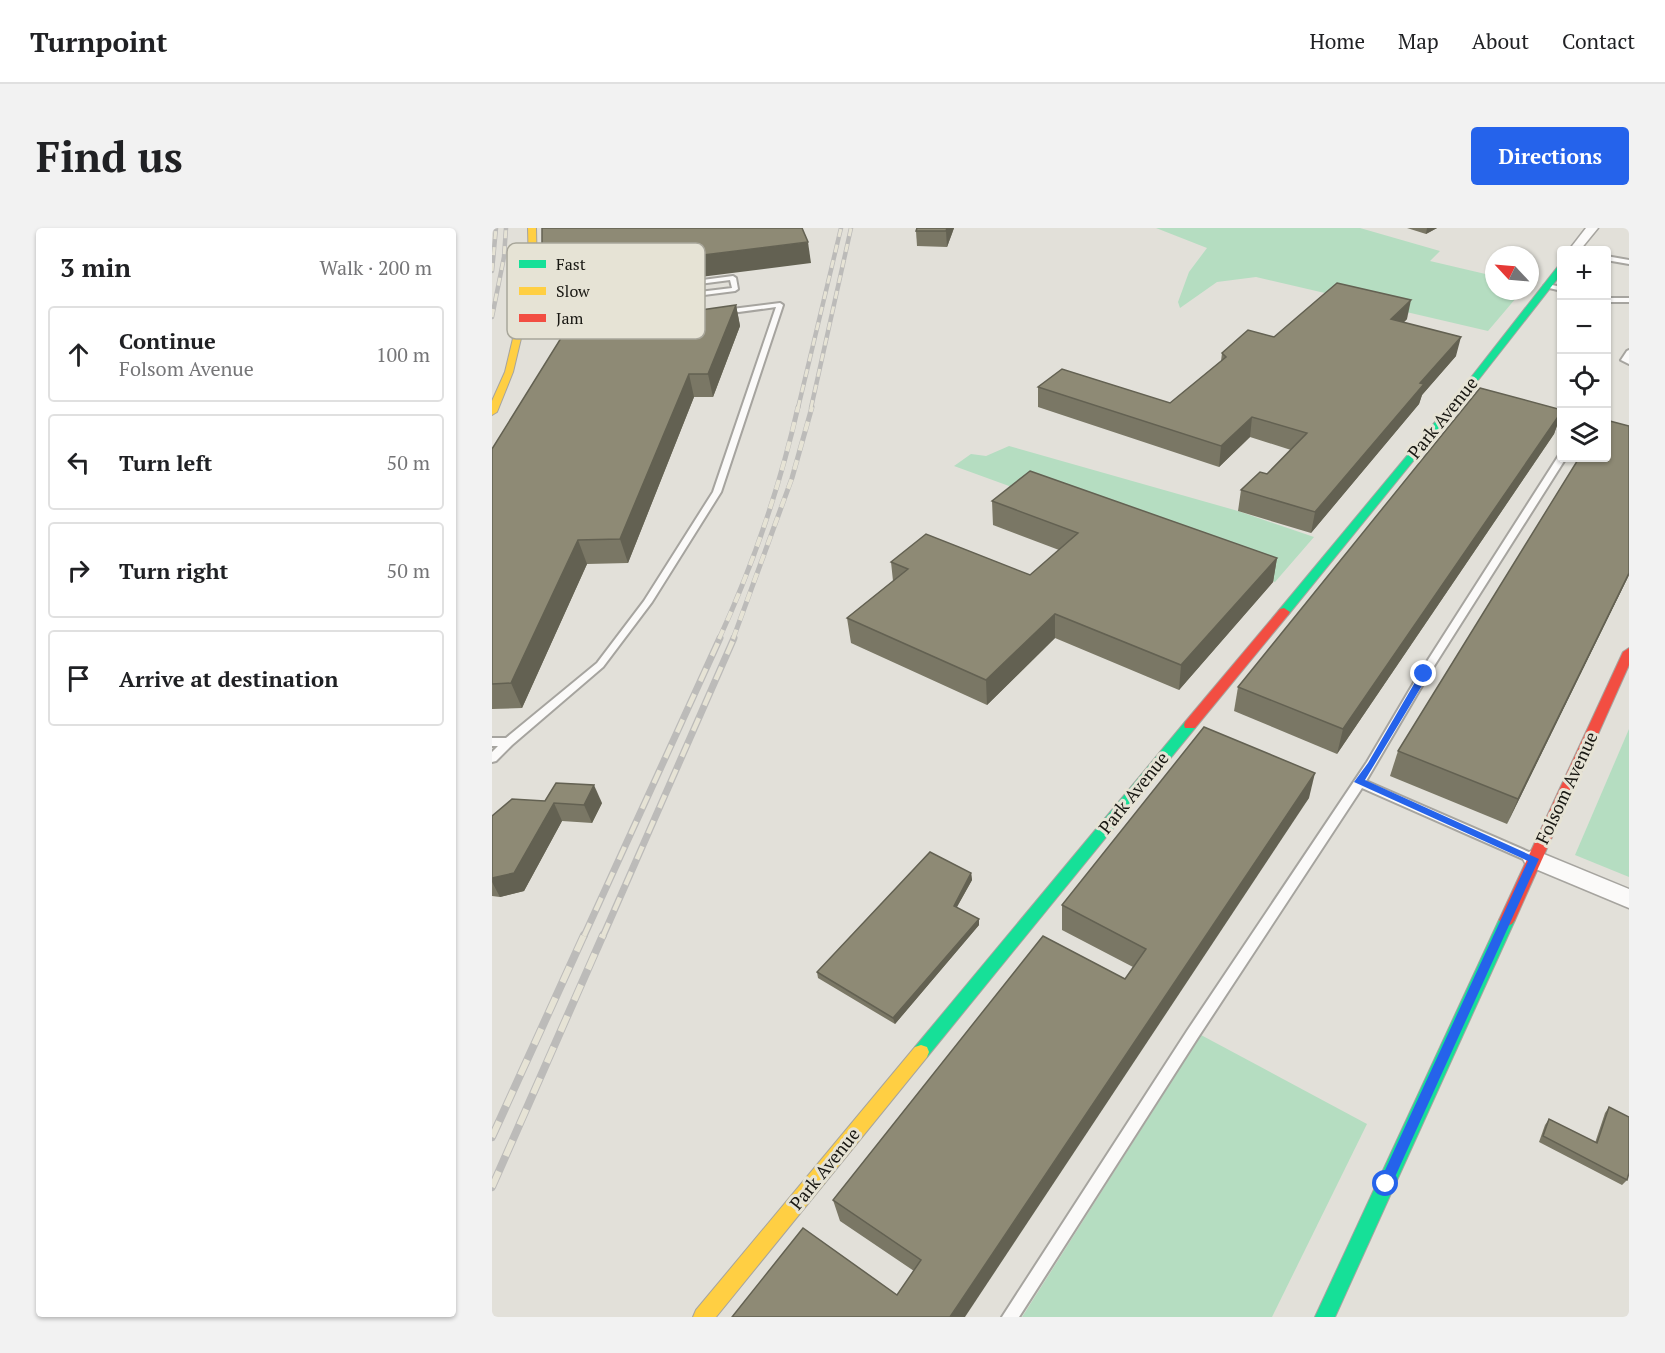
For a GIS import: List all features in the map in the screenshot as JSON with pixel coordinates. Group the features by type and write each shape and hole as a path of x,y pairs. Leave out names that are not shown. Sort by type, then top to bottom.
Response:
{"street":[{"path":"532,228 532,243"},
{"path":"1577,246 1592,228"},
{"name":"Park Avenue","path":"703,1317 1464,393 1557,273"},
{"path":"492,412 509,372 517,339"},
{"name":"Folsom Avenue","path":"1325,1317 1629,652"},
{"path":"1534,859 1629,899"}],"lane":[{"path":"1611,259 1629,262"},
{"path":"705,282 733,278 735,289 705,293"},
{"path":"1547,286 1557,289"},
{"path":"1611,300 1629,300"},
{"path":"492,758 600,665 648,602 717,492 780,305 710,314"},
{"path":"1629,352 1624,360 1629,362"},
{"path":"1010,1317 1359,782 1559,462"},
{"path":"492,742 508,742"},
{"path":"1359,782 1534,859"}],"green space":[{"path":"1156,228 1360,228 1440,251 1430,261 1485,274 1485,300 1514,300 1488,331 1256,277 1217,282 1180,308 1178,302 1189,272 1207,248"},
{"path":"1009,446 1238,511 1314,537 1275,582 954,466 971,454 986,456"},
{"path":"1629,729 1629,877 1575,855"},
{"path":"1201,1035 1367,1124 1272,1317 1022,1317"}],"building":[{"path":"542,228 802,228 808,242 705,255 705,243 542,243"},
{"path":"917,228 947,228 946,231 916,231"},
{"path":"1337,283 1411,300 1391,319 1461,337 1420,383 1424,384 1315,512 1241,490 1260,472 1267,474 1307,433 1252,417 1221,446 1038,387 1062,369 1170,403 1226,357 1222,353 1248,330 1274,337"},
{"path":"736,305 708,374 689,374 620,539 578,540 511,683 492,684 492,449 560,339 705,339 705,309"},
{"path":"1480,388 1557,409 1557,418 1343,729 1238,687"},
{"path":"1611,421 1629,426 1629,573 1518,799 1398,751 1577,462 1611,462"},
{"path":"1030,471 1277,558 1181,665 1055,614 986,680 847,618 908,569 891,562 926,534 1030,575 1078,533 992,501"},
{"path":"1204,727 1315,773 950,1317 732,1317 803,1228 897,1295 921,1260 833,1200 1043,936 1125,979 1146,949 1062,905"},
{"path":"556,783 594,785 584,805 554,803 514,873 492,878 492,816 512,799 545,801"},
{"path":"930,852 971,873 954,906 979,919 893,1018 817,972"},
{"path":"1609,1107 1629,1117 1627,1180 1543,1136 1549,1119 1597,1143"}],"railway":[{"path":"492,271 496,228"},
{"path":"492,317 504,257 506,228"},
{"path":"798,408 841,228"},
{"path":"811,408 851,228"},
{"path":"719,639 764,525 783,466 798,407"},
{"path":"733,639 792,478 812,407"},
{"path":"584,936 720,638"},
{"path":"603,936 734,638"},
{"path":"492,1137 584,935"},
{"path":"492,1187 603,935"}],"traffic: fast":[{"path":"1284,612 1458,400 1557,273"},
{"path":"921,1052 1190,725"},
{"path":"1325,1317 1507,920"}],"traffic: slow":[{"path":"532,228 532,243"},
{"path":"492,412 509,372 517,339"},
{"path":"703,1317 921,1052"}],"traffic: jam":[{"path":"1190,725 1284,612"},
{"path":"1507,920 1629,652"}],"route":[{"path":"1386,1184 1534,859 1423,808 1359,782 1424,674"}]}
